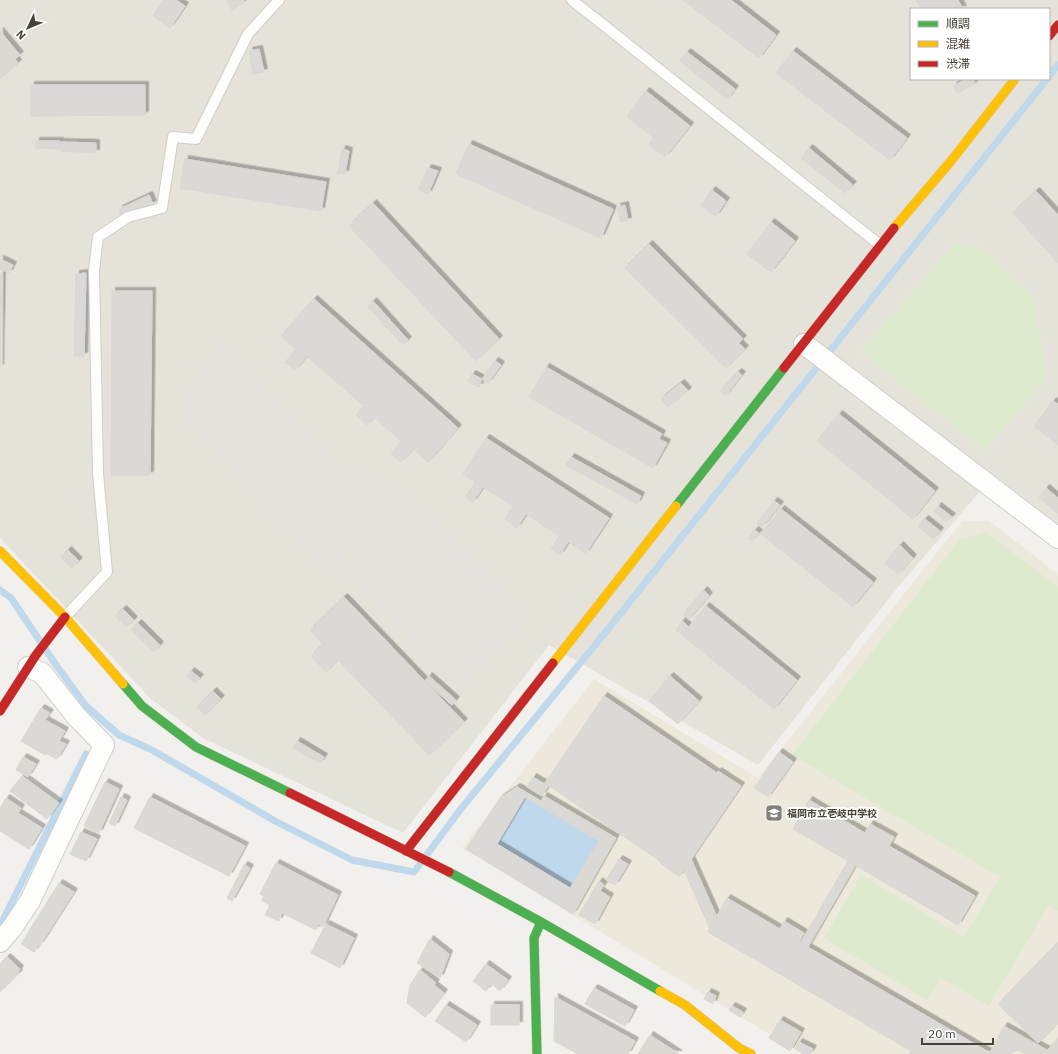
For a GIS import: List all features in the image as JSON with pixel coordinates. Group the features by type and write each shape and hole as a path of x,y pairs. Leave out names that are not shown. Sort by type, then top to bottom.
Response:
{"street":[{"path":"1050,35 1058,25"},
{"path":"406,851 809,348 880,245 950,161 1014,80"},
{"path":"809,348 1058,538"},
{"path":"0,551 65,617 142,706 196,747 436,865 541,922 685,1005 739,1048 751,1054"},
{"path":"0,711 32,661 65,617"},
{"path":"0,942 12,928 30,901 104,745 76,716 32,661"},
{"path":"537,1054 534,938 541,922"}],"lane":[{"path":"65,617 107,572 98,465 94,270 98,237 128,217 162,208 173,137 196,139 248,34 279,0"},
{"path":"572,0 880,245"}],"shaded area":[{"path":"0,0 1058,0 1058,524 994,475 898,587 758,765 549,645 403,833 203,738 151,699 0,538"},
{"path":"222,342 339,465 414,491 328,572 184,419 185,396"},
{"path":"421,502 531,619 457,690 346,572"},
{"name":"福岡市立壱岐中学校","path":"962,521 989,521 1058,574 1058,1054 802,1054 462,848 594,679 758,778"}],"green space":[{"path":"954,243 980,247 1033,297 1047,378 984,451 861,352"},
{"path":"985,532 1058,587 1058,911 1048,906 989,1006 941,978 927,1000 824,938 861,875 964,937 1000,877 792,755 959,540"}],"water":[{"path":"525,797 599,841 570,888 497,844"}],"building":[{"path":"164,0 176,0 185,6 170,28 153,16"},
{"path":"226,0 244,0 245,2 232,10"},
{"path":"683,0 731,0 776,35 759,58"},
{"path":"916,0 958,0 962,8 920,8"},
{"path":"0,31 20,55 15,59 18,63 0,79"},
{"path":"259,49 264,72 253,74 249,51"},
{"path":"793,51 907,138 890,160 776,73"},
{"path":"687,52 735,89 727,99 680,61"},
{"path":"964,80 973,80 975,84 957,93 953,86"},
{"path":"31,85 145,85 145,115 31,116"},
{"path":"646,91 690,126 665,157 649,145 654,138 627,117"},
{"path":"36,141 60,141 60,149 36,148"},
{"path":"61,142 96,143 96,153 61,151"},
{"path":"469,144 613,209 601,238 456,174"},
{"path":"809,148 853,185 845,193 801,158"},
{"path":"342,149 349,151 345,174 338,173"},
{"path":"185,159 326,182 321,211 180,188"},
{"path":"428,168 438,171 428,194 418,190"},
{"path":"712,190 726,201 716,216 701,206"},
{"path":"1036,191 1058,215 1058,263 1013,213"},
{"path":"149,195 153,204 122,217 119,209"},
{"path":"373,203 499,339 476,361 349,226"},
{"path":"625,205 628,221 621,222 617,207"},
{"path":"771,222 795,241 771,272 747,254"},
{"path":"649,244 743,339 739,343 745,349 726,368 625,268"},
{"path":"0,259 13,265 9,273 0,269"},
{"path":"86,273 84,356 74,356 76,274"},
{"path":"0,274 2,274 0,368"},
{"path":"112,291 152,291 150,475 111,475"},
{"path":"314,299 458,428 428,462 414,449 401,462 391,454 402,442 374,417 367,425 356,415 364,406 307,356 295,370 285,362 296,350 281,336"},
{"path":"373,301 408,340 403,345 368,307"},
{"path":"495,361 501,365 488,383 482,379"},
{"path":"546,367 662,434 659,439 667,443 653,468 529,397"},
{"path":"738,372 742,375 725,396 720,391"},
{"path":"472,374 482,379 479,387 468,382"},
{"path":"681,383 688,391 668,407 661,399"},
{"path":"1053,401 1058,404 1058,445 1034,426"},
{"path":"839,414 935,491 913,519 817,441"},
{"path":"486,438 609,518 586,553 568,542 560,555 551,549 559,536 526,514 517,528 505,519 513,506 483,487 473,502 465,497 475,482 463,474"},
{"path":"571,457 641,496 637,504 566,465"},
{"path":"1046,488 1058,498 1058,513 1039,497"},
{"path":"774,501 780,505 762,527 757,523"},
{"path":"938,506 952,517 946,522 934,512"},
{"path":"781,509 873,582 853,607 761,534"},
{"path":"925,519 940,531 933,539 918,526"},
{"path":"755,530 759,533 752,541 748,538"},
{"path":"900,545 913,558 898,574 885,563"},
{"path":"68,550 79,561 72,568 61,557"},
{"path":"704,590 709,596 689,619 683,614"},
{"path":"344,597 464,722 429,755 338,660 326,672 311,656 323,644 310,630"},
{"path":"706,606 797,680 774,709 682,635"},
{"path":"123,609 134,620 127,627 115,616"},
{"path":"682,621 688,626 682,634 676,630"},
{"path":"138,623 160,645 154,652 131,630"},
{"path":"191,671 200,678 195,683 187,676"},
{"path":"429,676 456,700 452,705 425,681"},
{"path":"670,676 699,701 678,724 649,701"},
{"path":"213,691 221,699 205,715 197,707"},
{"path":"604,696 717,773 718,771 741,786 679,877 660,863 661,862 545,783"},
{"path":"41,708 50,713 45,720 65,731 59,741 66,744 57,759 45,753 45,755 21,741"},
{"path":"297,741 324,757 320,763 293,748"},
{"path":"779,752 793,762 768,797 754,788"},
{"path":"23,757 36,764 28,777 16,770"},
{"path":"22,776 59,803 47,819 10,791"},
{"path":"533,777 548,786 542,796 527,787"},
{"path":"105,782 119,789 99,833 84,826"},
{"path":"517,787 541,801 544,796 616,838 573,914 466,849 500,798","holes":["525,797 599,841 570,888 497,844"]},
{"path":"121,797 127,800 115,826 109,823"},
{"path":"150,797 245,846 229,876 134,828"},
{"path":"6,798 21,808 18,813 42,828 29,849 0,831 0,808"},
{"path":"809,800 865,833 870,824 894,837 889,846 975,896 958,925 793,829"},
{"path":"566,810 611,836 607,842 562,817"},
{"path":"81,832 97,839 86,861 70,854"},
{"path":"619,859 628,864 615,885 606,880"},
{"path":"691,859 717,917 710,929 684,870"},
{"path":"848,861 855,866 808,947 801,942"},
{"path":"276,863 338,895 323,927 318,924 316,930 282,913 279,921 265,915 270,905 262,901 264,896 260,894"},
{"path":"244,865 250,868 232,901 227,898"},
{"path":"599,881 604,885 600,891 610,897 595,924 579,915"},
{"path":"59,883 74,892 34,952 21,944"},
{"path":"727,898 780,929 784,921 804,933 799,942 992,1054 909,1054 911,1051 708,932"},
{"path":"326,924 354,938 340,968 311,953"},
{"path":"430,939 449,954 440,978 417,963"},
{"path":"1058,943 1058,1023 1038,1043 998,1004"},
{"path":"7,957 20,969 18,972 19,973 0,992 0,964"},
{"path":"486,964 508,980 500,991 491,984 486,991 473,981"},
{"path":"420,970 436,983 434,985 444,993 425,1017 407,1003 410,985"},
{"path":"594,988 634,1010 625,1026 585,1004"},
{"path":"708,992 716,996 713,1004 704,999"},
{"path":"555,997 635,1041 628,1054 578,1054 554,1041"},
{"path":"446,1005 477,1025 466,1042 435,1021"},
{"path":"491,1005 519,1005 519,1025 491,1025"},
{"path":"732,1006 743,1012 740,1017 729,1010"},
{"path":"780,1020 801,1032 790,1051 769,1038"},
{"path":"1004,1026 1047,1050 1058,1039 1058,1054 1026,1054 1016,1049 1012,1054 990,1053"},
{"path":"650,1035 679,1054 638,1054"},
{"path":"799,1042 813,1049 810,1054 804,1054 795,1049"}],"waterway":[{"path":"1050,75 1058,65"},
{"path":"0,590 11,598 56,665 86,706 119,735 152,750 275,821 352,860 414,872 460,810 613,623 1046,80"},
{"path":"0,926 86,754"}],"traffic: fast":[{"path":"676,506 784,368"},
{"path":"123,684 142,706 196,747 290,793"},
{"path":"449,872 541,922 660,991"},
{"path":"537,1054 534,938 541,922"}],"traffic: slow":[{"path":"894,228 951,161 1014,80"},
{"path":"553,663 676,506"},
{"path":"0,551 65,617 123,684"},
{"path":"660,991 685,1005 739,1048 751,1054"}],"traffic: jam":[{"path":"1050,35 1058,25"},
{"path":"784,368 894,228"},
{"path":"0,711 36,655 65,617"},
{"path":"406,851 553,663"},
{"path":"290,793 449,872"}],"place":[{"name":"福岡市立壱岐中学校","path":"774,813"}]}
